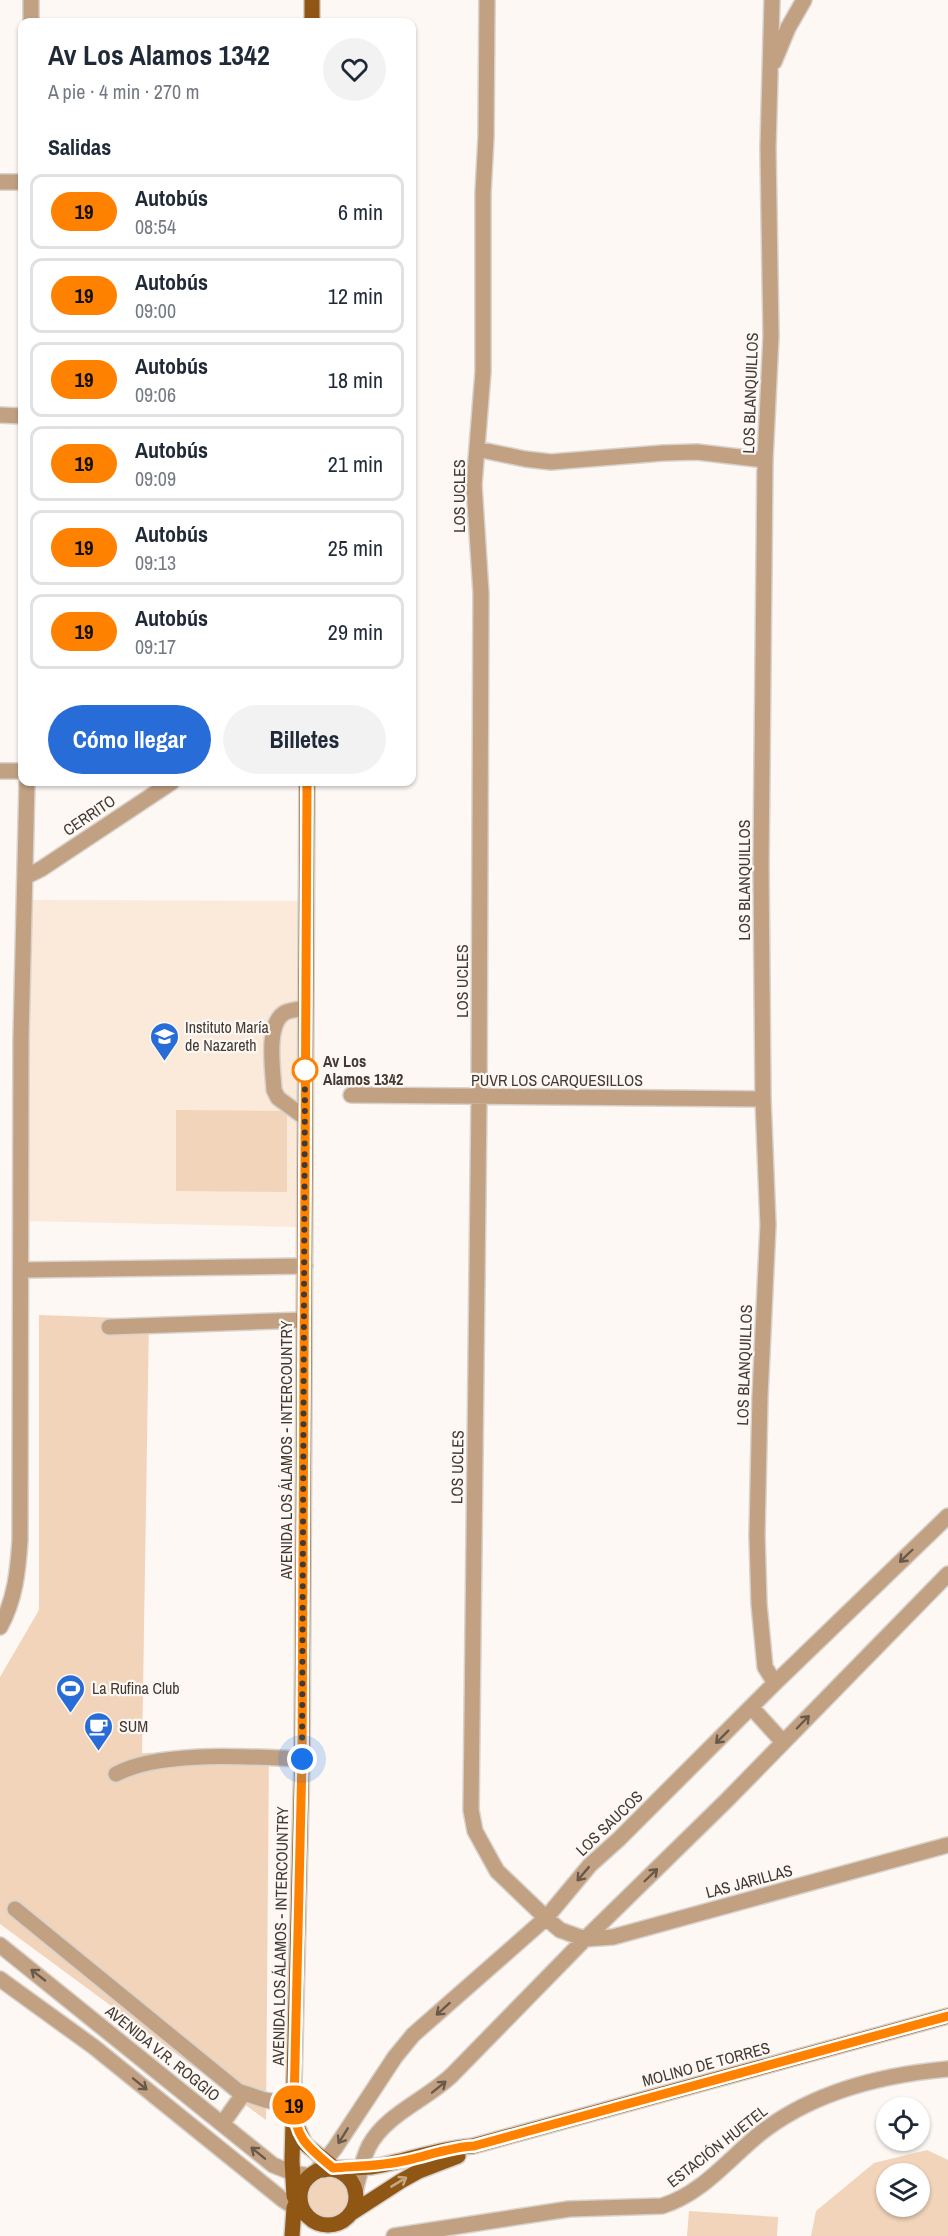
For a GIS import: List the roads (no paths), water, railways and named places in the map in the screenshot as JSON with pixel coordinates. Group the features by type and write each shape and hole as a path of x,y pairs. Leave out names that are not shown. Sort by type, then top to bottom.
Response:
{"main road":[{"path":"312,0 312,18"},
{"name":"AVENIDA LOS ÁLAMOS - INTERCOUNTRY","path":"300,2205 292,2173 302,1759 307,786"},
{"name":"MOLINO DE TORRES","path":"324,2170 407,2160 460,2147 474,2146 948,2016"},
{"path":"294,2112 305,2144 324,2170 349,2179 355,2192 355,2205 335,2236"},
{"name":"MOLINO DE TORRES","path":"349,2215 420,2171 463,2154 474,2146"},
{"path":"292,2236 305,2181 324,2170"},
{"path":"300,2205 319,2224 327,2225 342,2221 349,2215"}],"street":[{"path":"31,0 31,18"},
{"name":"LOS UCLES","path":"487,0 486,137 483,193 483,372 474,506 481,593 479,1098 471,1810 475,1832 497,1871 560,1929"},
{"name":"LOS BLANQUILLOS","path":"772,0 768,148 771,336 765,460 761,867 763,1099 768,1225 760,1396 757,1535 759,1604 765,1667 775,1683"},
{"name":"LOS BLANQUILLOS","path":"770,73 788,28 804,0"},
{"path":"0,182 18,182"},
{"path":"0,416 18,416"},
{"path":"477,449 551,462 696,452 765,460"},
{"path":"0,771 18,771"},
{"path":"0,1628 12,1602 18,1566 21,1039 27,786"},
{"name":"CERRITO","path":"25,877 41,869 166,786"},
{"path":"304,1117 278,1098 274,1090 273,1030 278,1019 286,1012 305,1008"},
{"name":"PUVR LOS CARQUESILLOS","path":"351,1095 763,1099"},
{"path":"21,1270 305,1266"},
{"path":"109,1327 304,1320"},
{"name":"LOS SAUCOS","path":"324,2170 367,2097 413,2035 546,1918 590,1865 947,1518"},
{"path":"355,2192 374,2138 391,2121 445,2082 585,1939 727,1800 948,1574"},
{"path":"751,1707 783,1742"},
{"path":"116,1774 129,1767 175,1758 302,1759"},
{"name":"LAS JARILLAS","path":"560,1929 585,1939 613,1937 948,1845"},
{"path":"15,1909 229,2084 244,2093 294,2112"},
{"name":"AVENIDA V.R. ROGGIO","path":"0,1945 273,2165 292,2173 324,2170"},
{"path":"17,1959 2,1984 94,2047 300,2205"},
{"path":"94,2047 107,2031"},
{"name":"ESTACIÓN HUETEL","path":"394,2236 426,2234 569,2209 650,2207 669,2204 704,2183 759,2135 798,2109 860,2084 896,2076 948,2069"},
{"path":"222,2124 244,2093"}],"place":[{"name":"Instituto María de Nazareth","path":"164,1062"},
{"name":"Av Los Alamos 1342","path":"305,1070"},
{"name":"La Rufina Club","path":"71,1714"},
{"name":"SUM","path":"98,1752"}]}
